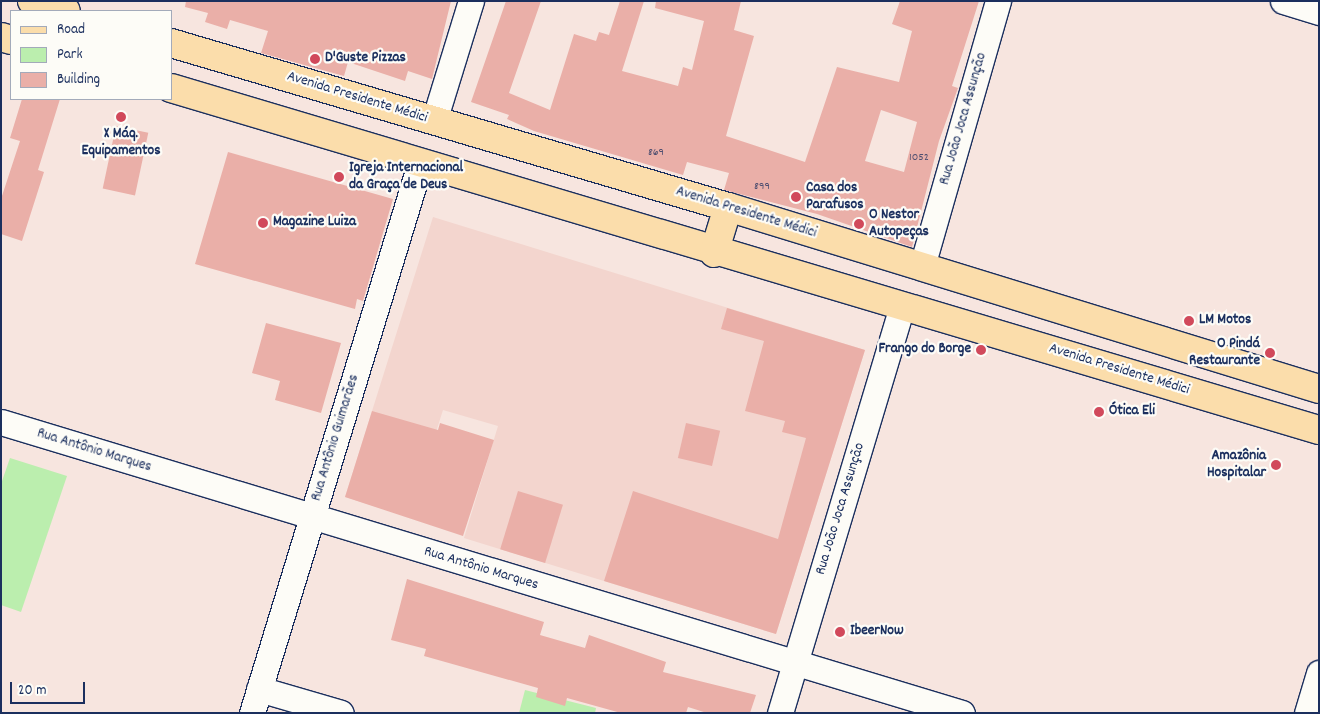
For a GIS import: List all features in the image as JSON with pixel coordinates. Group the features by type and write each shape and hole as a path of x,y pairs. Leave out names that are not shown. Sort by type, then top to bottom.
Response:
{"main road":[{"path":"32,1 63,10"},
{"name":"Avenida Presidente Médici","path":"172,42 728,207 1319,389"},
{"name":"Avenida Presidente Médici","path":"172,88 714,254 902,306 1319,430"},
{"path":"714,254 728,207"}],"street":[{"path":"434,121 471,1"},
{"name":"Rua João Joca Assunção","path":"922,266 998,1"},
{"path":"1283,1 1319,12"},
{"name":"Rua Antônio Guimarães","path":"252,713 420,164"},
{"name":"Rua João Joca Assunção","path":"780,713 902,306"},
{"name":"Rua Antônio Marques","path":"1,422 312,518 962,713"},
{"path":"1307,713 1319,673"},
{"path":"259,689 341,713"}],"shaded area":[{"path":"433,217 865,350 776,634 464,538 498,426 443,410 409,517 345,497"}],"green space":[{"path":"10,458 67,476 21,612 1,605 1,484"},
{"path":"525,690 596,708 595,713 519,713"}],"building":[{"path":"186,1 451,1 432,79 408,71 405,81 348,62 344,76 261,53 268,31 230,20 227,29 205,22 208,13 185,7"},
{"path":"506,1 541,1 509,93 550,110 574,34 596,41 599,32 609,35 620,1 644,1 622,71 678,86 683,67 692,70 704,21 655,8 656,1 741,1 734,30 754,36 726,136 805,162 837,67 899,82 912,31 892,24 900,1 979,1 952,86 958,88 939,141 912,247 817,214 724,190 729,173 687,162 683,175 534,131 507,119 509,115 471,102","holes":["881,110 917,122 904,172 865,161"]},
{"path":"22,100 60,100 38,170 44,172 22,241 1,234 1,199 20,141 10,138"},
{"path":"116,126 148,133 135,195 103,189"},
{"name":"Magazine Luiza","path":"228,152 393,199 363,301 357,299 355,309 195,264"},
{"path":"727,308 865,350 776,634 604,581 633,491 778,539 806,438 782,432 785,421 745,411 764,341 721,329"},
{"path":"266,323 341,343 321,413 275,400 280,381 252,373"},
{"path":"372,411 438,430 440,423 494,440 463,536 345,497"},
{"path":"686,423 720,431 712,466 678,458"},
{"path":"518,491 563,505 545,563 500,549"},
{"path":"407,579 544,622 540,635 585,648 589,635 666,662 663,672 756,695 750,713 707,713 688,707 686,713 621,713 567,698 565,706 536,697 538,688 424,656 426,649 391,640"}],"place":[{"name":"D'Guste Pizzas","path":"315,59"},
{"name":"X Máq. Equipamentos","path":"121,117"},
{"name":"Igreja Internacional da Graça de Deus","path":"339,177"},
{"name":"Casa dos Parafusos","path":"796,197"},
{"name":"Magazine Luiza","path":"263,223"},
{"name":"O Nestor Autopeças","path":"859,224"},
{"name":"LM Motos","path":"1189,321"},
{"name":"Frango do Borge","path":"981,350"},
{"name":"O Pindá Restaurante","path":"1270,353"},
{"name":"Ótica Eli","path":"1099,412"},
{"name":"Amazônia Hospitalar","path":"1276,465"},
{"name":"IbeerNow","path":"840,632"}]}
